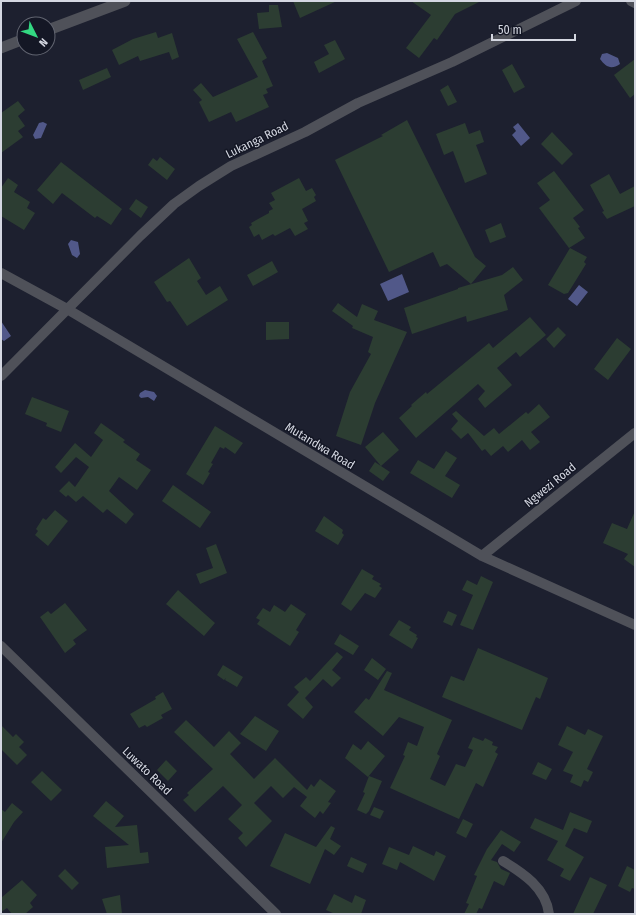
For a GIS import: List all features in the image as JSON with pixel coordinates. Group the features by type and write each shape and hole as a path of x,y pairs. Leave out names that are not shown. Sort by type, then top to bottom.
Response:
{"street":[{"path":"56,27 125,1"},
{"name":"Lukanga Road","path":"1,376 174,204 231,166 305,132 358,103 452,62 576,1"},
{"path":"631,1 635,3"},
{"path":"1,48 16,42"},
{"name":"Mutandwa Road","path":"1,272 67,309 482,556 635,625"},
{"name":"Ngwezi Road","path":"482,556 635,433"},
{"name":"Luwato Road","path":"1,646 276,914"},
{"path":"503,861 526,876 540,891 546,900 549,914"}],"water":[{"path":"607,53 618,58 620,64 614,67 609,67 604,64 600,59 602,54"},
{"path":"43,122 47,124 41,138 35,139 33,135 39,123"},
{"path":"518,123 530,138 521,146 512,135 516,131 513,127"},
{"path":"71,240 78,242 80,254 77,258 72,255 68,244"},
{"path":"402,274 409,292 388,301 380,284"},
{"path":"579,285 588,292 577,306 568,299"},
{"path":"1,321 11,336 4,341 1,339"},
{"path":"145,390 154,392 157,396 154,401 148,397 141,398 139,396 140,393"}],"building":[{"path":"293,1 337,1 300,18"},
{"path":"411,1 481,1 455,14 437,40 434,38 419,58 406,48 431,15"},
{"path":"269,5 278,5 282,27 259,29 257,13 269,12"},
{"path":"156,32 158,38 172,33 179,57 172,60 169,52 140,61 138,56 119,65 112,50 133,39"},
{"path":"253,32 267,58 262,61 273,86 266,89 268,93 263,95 269,107 236,122 231,112 209,122 199,102 202,100 193,90 201,83 213,97 258,77 237,39"},
{"path":"335,40 345,59 319,73 314,62 329,54 324,45"},
{"path":"635,59 635,94 630,98 614,75"},
{"path":"512,64 525,87 514,93 502,70"},
{"path":"107,68 111,77 83,90 79,80"},
{"path":"448,85 457,102 448,106 440,90"},
{"path":"18,101 25,110 18,116 25,126 18,131 23,137 1,153 1,113"},
{"path":"407,120 475,257 486,266 471,284 447,264 440,267 433,252 389,272 335,160 383,136 381,135"},
{"path":"465,123 469,134 480,130 484,142 476,145 487,174 465,183 453,151 444,155 436,134"},
{"path":"552,132 573,154 562,165 541,144"},
{"path":"160,157 175,169 167,180 148,165 153,158 157,161"},
{"path":"61,162 122,209 111,225 97,216 95,218 62,193 53,204 37,190"},
{"path":"554,171 584,210 573,218 580,227 578,228 585,238 569,248 539,208 550,200 537,183"},
{"path":"609,174 620,194 635,186 635,206 607,219 602,212 604,211 590,185"},
{"path":"8,178 18,185 14,192 30,202 27,208 35,213 24,230 1,216 1,188"},
{"path":"299,178 306,191 312,188 316,195 314,197 316,201 302,209 308,221 304,223 308,229 295,236 290,228 275,236 273,234 262,240 259,234 254,237 249,227 252,225 251,223 269,213 269,211 273,209 269,203 275,200 271,193"},
{"path":"136,199 148,207 141,218 129,209"},
{"path":"501,223 506,237 490,243 485,230"},
{"path":"570,248 587,257 584,262 586,264 568,293 564,294 548,285"},
{"path":"189,258 201,278 197,281 206,295 220,286 228,300 187,326 170,301 167,302 154,282"},
{"path":"272,261 278,272 253,286 247,275"},
{"path":"513,267 523,280 504,295 508,310 467,322 466,316 412,334 404,308 458,288 502,275"},
{"path":"338,303 357,317 362,304 378,311 374,320 407,332 375,403 361,445 336,436 350,392 371,354 368,352 373,337 352,328 353,326 332,311"},
{"path":"530,317 546,335 520,357 516,352 497,368 512,385 485,408 478,399 485,391 478,384 416,438 399,418 412,406 411,405 426,392 427,394 489,343 493,348"},
{"path":"266,322 289,322 289,339 266,340"},
{"path":"558,327 566,335 554,348 546,339"},
{"path":"617,338 631,349 608,380 594,369"},
{"path":"32,397 69,411 61,432 46,426 47,423 25,414"},
{"path":"539,404 550,417 531,432 540,442 530,450 522,440 508,452 503,446 491,456 485,449 482,451 468,433 461,439 451,429 458,421 452,414 456,411 484,436 494,428 499,434 526,412 528,414"},
{"path":"101,423 125,440 123,442 140,454 136,460 151,470 137,490 119,477 109,491 134,514 126,524 107,509 103,513 83,496 76,502 68,495 66,497 59,491 69,481 75,487 89,467 76,457 61,473 55,467 75,443 91,457 103,440 94,433"},
{"path":"215,426 243,443 235,454 225,447 224,449 220,447 211,463 213,464 208,472 210,473 203,485 186,474"},
{"path":"383,432 399,450 381,466 365,447"},
{"path":"446,451 457,458 445,476 460,485 452,498 410,473 418,460 434,469"},
{"path":"375,462 390,472 383,481 369,471"},
{"path":"173,485 211,512 200,528 162,501"},
{"path":"55,510 68,521 48,546 35,535 38,531 36,529 43,518 46,520"},
{"path":"635,511 635,567 624,559 628,554 603,543 612,523 627,529"},
{"path":"324,516 343,530 342,533 344,535 338,545 315,531"},
{"path":"216,544 227,573 200,584 196,574 213,568 206,548"},
{"path":"362,569 374,576 372,579 381,584 379,586 382,588 375,598 365,593 351,611 341,604"},
{"path":"481,576 493,582 473,630 460,625 473,595 462,590 467,580 477,585"},
{"path":"178,590 215,623 204,636 166,604"},
{"path":"65,603 87,630 73,640 76,644 65,653 40,617 48,611 51,614"},
{"path":"291,604 306,614 296,630 299,632 290,646 257,624 260,620 256,618 263,608 270,612 274,605 285,612"},
{"path":"448,611 457,615 452,626 443,622"},
{"path":"399,620 411,627 409,630 417,635 416,637 418,638 412,649 389,635"},
{"path":"340,634 359,646 353,655 334,644"},
{"path":"478,648 548,678 540,699 536,697 522,730 442,697 451,676 464,681"},
{"path":"337,652 343,657 332,670 341,678 332,687 323,679 305,698 313,707 303,719 287,705 299,692 294,687 306,677 310,681"},
{"path":"372,658 386,669 378,680 364,670"},
{"path":"223,665 243,677 237,687 225,680 226,678 224,680 217,675"},
{"path":"387,671 392,673 384,690 452,720 437,754 440,756 430,779 445,786 456,764 465,767 473,750 468,748 473,737 483,741 485,738 493,742 492,745 498,747 495,752 498,754 483,787 476,783 459,819 390,788 405,756 403,755 408,742 417,746 424,727 399,717 383,736 354,712 366,698 369,700"},
{"path":"163,692 172,709 161,715 163,718 147,727 145,725 139,728 130,714 156,699 155,697"},
{"path":"255,716 279,731 266,751 240,734"},
{"path":"186,720 214,747 229,731 241,743 230,754 254,779 275,758 307,790 311,784 314,787 320,779 336,791 328,802 331,803 323,814 320,811 315,818 300,806 307,797 294,787 283,798 271,786 254,803 272,821 246,847 238,838 243,833 228,819 242,805 223,786 195,812 183,800 189,795 187,793 213,769 174,732"},
{"path":"1,725 13,737 16,734 24,742 19,747 27,755 17,765 1,749"},
{"path":"567,726 585,735 588,729 603,736 587,769 593,772 588,782 584,780 581,787 570,782 573,775 563,771 573,752 558,745"},
{"path":"368,741 385,756 368,777 345,758 353,744 361,750"},
{"path":"166,760 177,771 168,781 157,770"},
{"path":"538,762 552,769 546,780 532,774"},
{"path":"42,771 62,790 51,801 31,782"},
{"path":"369,776 382,781 369,811 366,814 357,810 365,793 363,792"},
{"path":"106,801 124,816 115,827 137,825 140,853 148,852 149,863 107,868 105,847 129,845 93,816"},
{"path":"12,803 23,812 14,822 1,843 1,809 5,812"},
{"path":"374,807 384,811 380,819 370,815"},
{"path":"570,812 592,821 587,833 574,828 565,846 584,857 570,881 560,876 564,869 547,860 558,841 530,828 535,818 563,830"},
{"path":"463,819 473,824 466,838 456,833"},
{"path":"331,826 335,828 330,839 341,846 334,855 325,849 310,884 270,866 285,833 316,847"},
{"path":"501,830 521,842 514,852 502,844 491,860 497,862 501,869 510,873 504,886 494,881 482,909 479,908 476,914 464,914 469,904 466,903 477,876 474,875 487,849"},
{"path":"413,846 434,856 436,851 446,856 434,881 400,862 397,870 382,864 389,847 409,855"},
{"path":"351,857 367,864 363,873 347,866"},
{"path":"627,866 635,870 635,889 632,888 630,892 618,886"},
{"path":"65,869 79,883 72,890 58,876"},
{"path":"590,877 607,885 593,914 573,914"},
{"path":"22,880 37,895 30,903 33,907 25,914 12,914 7,908 1,912 1,898"},
{"path":"334,894 352,903 355,895 366,900 361,914 335,914 326,910"},
{"path":"120,895 122,914 107,914 102,899"}]}
